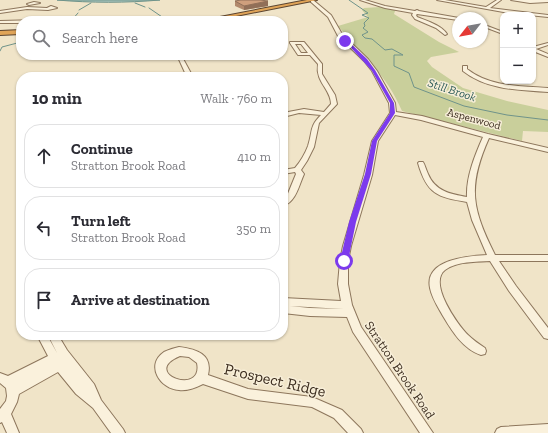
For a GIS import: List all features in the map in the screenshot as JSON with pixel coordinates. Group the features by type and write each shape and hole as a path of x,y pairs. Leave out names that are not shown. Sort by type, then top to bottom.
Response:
{"highway":[{"path":"229,16 314,0"},
{"path":"0,33 16,32"}],"street":[{"path":"314,0 330,16 340,35 366,60 374,71 392,103 393,113"},
{"path":"362,0 379,6 452,18"},
{"path":"439,0 548,16"},
{"path":"487,8 499,0"},
{"path":"513,0 530,2 548,1"},
{"path":"26,8 31,5"},
{"path":"0,12 26,8 48,9"},
{"path":"417,11 414,15 416,18 441,29 446,33 445,34"},
{"path":"0,22 16,22"},
{"path":"488,27 500,32"},
{"path":"536,47 548,44"},
{"path":"536,50 548,56"},
{"path":"288,171 297,170 309,152 316,123 334,104 334,100 320,79 318,71 320,64 312,54"},
{"path":"182,60 188,72"},
{"path":"465,67 465,70 473,76 491,83 548,90"},
{"path":"288,113 299,110 325,114"},
{"name":"Aspenwood","path":"393,113 422,118 487,136 548,150"},
{"name":"Stratton Brook Road","path":"393,113 375,141 366,181 347,246 344,261 344,284 348,309 357,329 427,433"},
{"path":"487,136 478,155 471,200 479,226 493,258 513,290 548,336"},
{"path":"421,163 427,181 440,193 446,196 471,200"},
{"path":"288,200 300,174 297,170"},
{"path":"481,351 463,337 436,294 434,285 435,280 442,268 455,261 493,258 548,258"},
{"path":"288,303 348,309"},
{"path":"288,310 310,312 348,309"},
{"path":"46,340 61,359 83,395 97,404 119,433"},
{"path":"55,340 61,359"},
{"path":"13,433 6,418 1,416 11,403 7,384 61,359"},
{"name":"Prospect Ridge","path":"201,378 248,394 312,402 338,414 357,433"},
{"path":"501,433 548,430"}],"green space":[{"path":"380,7 394,9 394,14 439,42 459,52 431,57 427,61 432,67 463,88 507,101 548,110 548,132 523,131 522,141 402,111 396,98 381,76 338,26 368,17 362,10 364,8"}],"water":[{"path":"57,0 160,0 134,2 83,2"}],"building":[{"path":"235,1 268,1 244,6"}],"waterway":[{"name":"Still Brook","path":"349,0 368,13 362,15 369,18 364,23 365,26 363,28 368,32 362,35 365,38 372,39 385,50 392,49 403,55 394,55 394,66 409,73 414,87 464,106 507,115 548,120"},
{"path":"79,10 91,3"},
{"path":"135,3 145,7"},
{"path":"149,8 161,16"},
{"path":"0,51 2,47 16,43"}],"route":[{"path":"344,261 353,222 368,174 375,141 378,133 393,113 392,103 374,71 366,60 345,41"}]}
